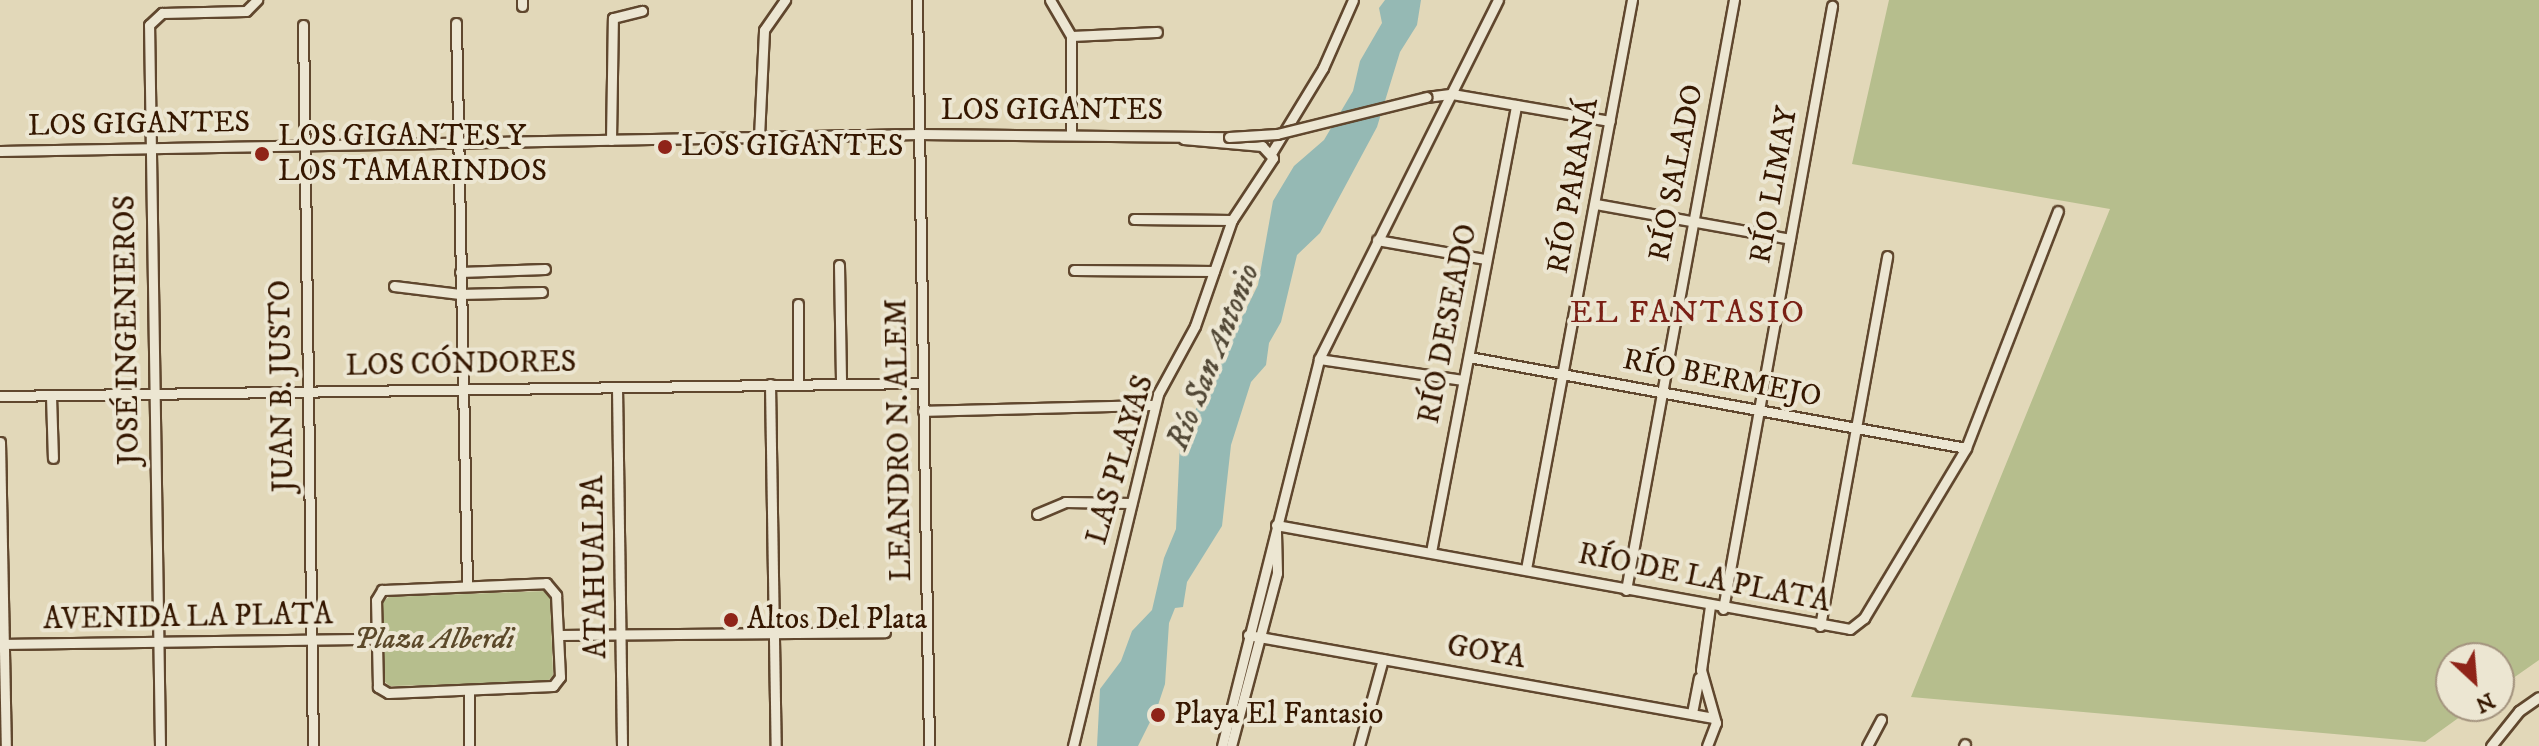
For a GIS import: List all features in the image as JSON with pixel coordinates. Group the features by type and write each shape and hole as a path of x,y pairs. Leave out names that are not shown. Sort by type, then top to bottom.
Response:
{"street":[{"path":"759,137 764,30 785,0"},
{"name":"LEANDRO N. ALEM","path":"917,0 929,746"},
{"path":"1050,0 1071,36 1071,134"},
{"name":"LAS PLAYAS","path":"1073,746 1155,405 1195,326 1232,220 1323,68 1353,0"},
{"path":"1222,746 1319,359 1498,0"},
{"name":"RÍO PARANÁ","path":"1526,569 1565,374 1632,0"},
{"name":"RÍO SALADO","path":"1626,590 1734,0"},
{"name":"JOSÉ INGENIEROS","path":"160,746 148,148 150,19 162,13 256,4"},
{"name":"RÍO LIMAY","path":"1723,609 1832,6"},
{"path":"611,140 613,18 642,11"},
{"path":"456,23 467,585"},
{"name":"JUAN B. JUSTO","path":"303,25 313,746"},
{"path":"1071,36 1157,32"},
{"name":"LOS GIGANTES","path":"0,151 919,134 1229,137 1277,134 1426,97 1452,94 1610,121"},
{"name":"RÍO DESEADO","path":"1431,552 1516,105"},
{"path":"1173,135 1196,143 1262,146 1273,155"},
{"path":"1596,204 1790,239"},
{"name":"RÍO DE LA PLATA","path":"1276,525 1526,569 1723,609 1850,629 1859,624 1966,448 2058,211"},
{"path":"1134,219 1232,220"},
{"path":"1377,240 1485,259"},
{"path":"1820,626 1887,256"},
{"path":"839,265 841,384"},
{"path":"460,272 545,269"},
{"path":"1074,270 1214,271"},
{"path":"394,286 460,294 542,292"},
{"path":"798,304 798,383"},
{"name":"RÍO BERMEJO","path":"1469,357 1966,448"},
{"path":"1319,359 1463,380"},
{"name":"LOS CÓNDORES","path":"0,396 922,383"},
{"path":"770,384 776,746"},
{"name":"ATAHUALPA","path":"617,387 622,746"},
{"path":"51,396 53,458"},
{"path":"923,411 1155,405"},
{"path":"0,442 6,746"},
{"path":"1037,514 1065,502 1131,503"},
{"path":"1231,746 1277,573 1276,525"},
{"name":"AVENIDA LA PLATA","path":"467,585 550,585 556,595 559,635 560,677 553,686 380,690 376,600 382,590 467,585"},
{"path":"1692,713 1710,606"},
{"path":"559,635 885,632"},
{"name":"GOYA","path":"1248,635 1714,718"},
{"name":"AVENIDA LA PLATA","path":"2,644 376,639"},
{"path":"1359,746 1383,659"},
{"path":"1701,670 1716,729 1707,746"},
{"path":"469,690 469,746"},
{"path":"2491,746 2519,711 2539,697"},
{"path":"1867,746 1881,720"}],"green space":[{"path":"1889,0 2539,0 2539,660 2515,677 2515,642 2435,642 2435,722 2453,722 2425,742 1911,697 2110,209 1852,164"},
{"name":"Plaza Alberdi","path":"545,591 550,596 553,675 547,682 390,686 384,681 382,602 389,597"}],"water":[{"name":"Río San Antonio","path":"1385,0 1421,0 1417,25 1400,52 1377,127 1320,233 1297,255 1281,322 1269,343 1266,365 1251,382 1231,445 1222,526 1187,582 1183,607 1175,608 1169,623 1165,684 1157,708 1138,746 1097,746 1100,689 1121,661 1132,631 1152,610 1164,558 1176,529 1180,441 1258,285 1273,201 1294,166 1324,140 1353,91 1360,61 1382,23 1379,8"}],"place":[{"name":"LOS GIGANTES","path":"665,147"},
{"name":"LOS GIGANTES Y LOS TAMARINDOS","path":"262,154"},
{"name":"Altos Del Plata","path":"731,620"},
{"name":"Playa El Fantasio","path":"1158,715"}],"district":[{"name":"EL FANTASIO","path":"1688,313"}]}
